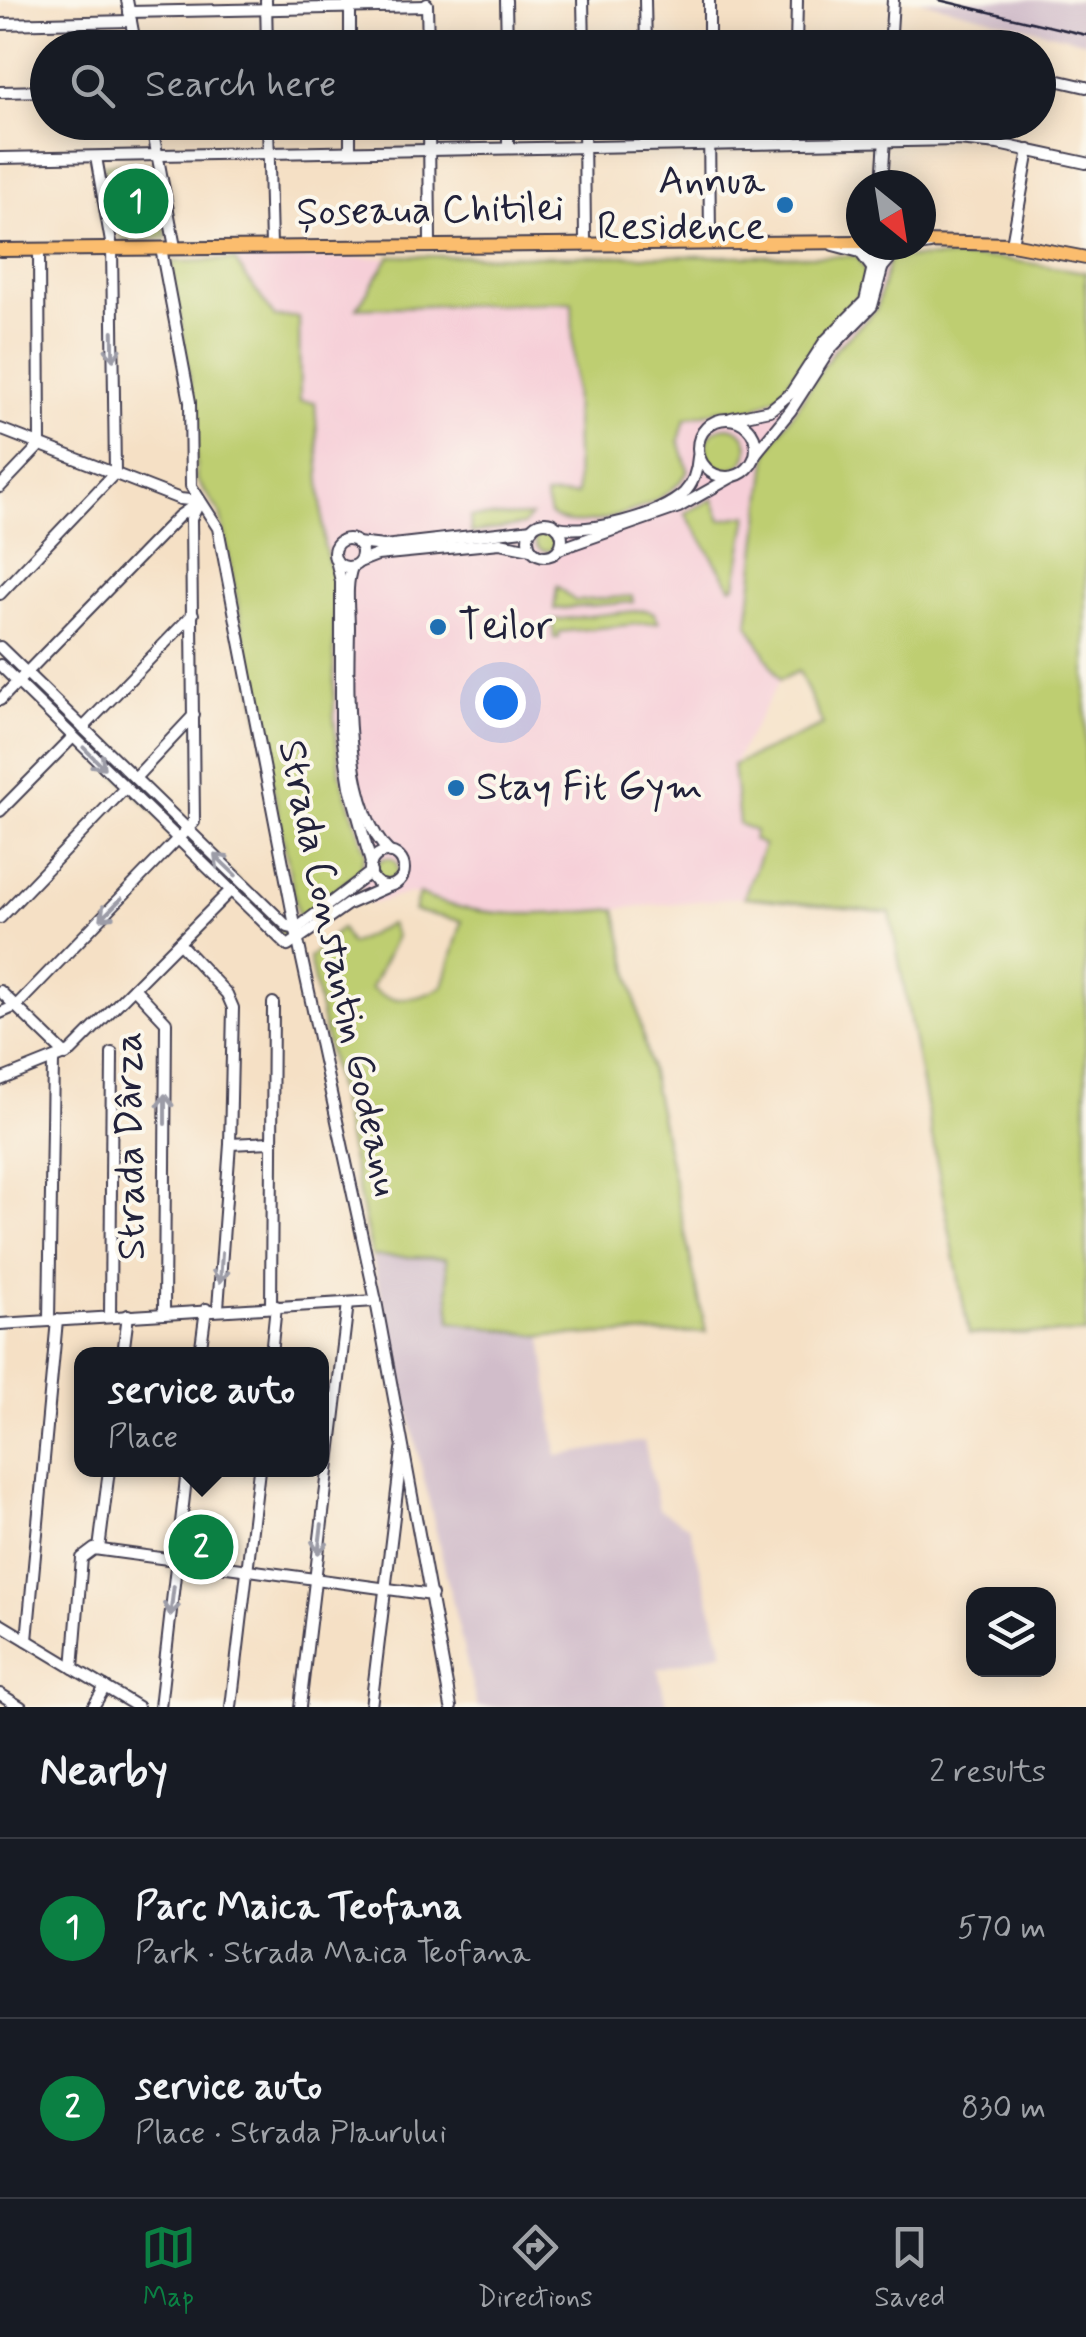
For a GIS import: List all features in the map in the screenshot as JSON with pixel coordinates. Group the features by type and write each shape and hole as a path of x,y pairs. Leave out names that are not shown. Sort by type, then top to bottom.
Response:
{"main road":[{"name":"Șoseaua Chitilei","path":"0,250 586,241 846,242"},
{"path":"936,242 1012,244 1086,258"}],"street":[{"path":"506,0 506,30"},
{"path":"583,0 584,30"},
{"path":"645,0 646,30"},
{"path":"709,0 709,30"},
{"path":"796,0 796,30"},
{"path":"891,30 893,0"},
{"path":"0,24 129,11 266,4 427,3 428,30"},
{"path":"266,4 267,30"},
{"path":"350,4 350,30"},
{"path":"1056,80 1086,88"},
{"path":"0,92 30,91"},
{"name":"Strada Constantin Godeanu","path":"154,140 190,402 192,486 218,528 297,935 404,1442 451,1707"},
{"path":"269,140 271,246"},
{"path":"350,140 350,150"},
{"path":"429,140 430,244"},
{"path":"508,140 508,148"},
{"path":"584,140 586,241"},
{"path":"647,140 647,145"},
{"path":"710,140 710,241"},
{"path":"0,158 972,140 1086,163"},
{"path":"883,170 886,141"},
{"path":"1012,244 1029,150"},
{"path":"0,594 115,474 112,248 96,157"},
{"path":"824,242 860,252 877,269"},
{"path":"389,886 379,884 371,868 350,787 341,729 341,581 336,560 339,543 384,546 532,529 546,522 557,527 593,530 674,500 692,484 704,429 731,418 758,414 784,400 833,332 865,301 877,269 898,249 940,242"},
{"path":"0,486 40,445 39,249"},
{"path":"336,560 356,564 377,555 500,544 531,548 547,556 678,508 746,470 791,410 830,348 872,306 878,260"},
{"path":"731,418 751,430 756,453"},
{"path":"0,430 180,499 200,501"},
{"path":"698,456 708,471 732,477"},
{"path":"0,1013 16,1006 189,830 194,818 191,519 200,501"},
{"path":"0,700 179,516 200,501"},
{"path":"557,527 562,540 559,550"},
{"path":"531,548 532,529"},
{"path":"297,935 348,904 399,880 404,868 370,823 356,768 347,672 356,564 362,550 357,543"},
{"path":"83,728 193,614"},
{"path":"0,646 297,935"},
{"path":"0,665 288,946 371,868 380,854 390,853"},
{"path":"134,778 194,715"},
{"path":"0,812 73,737"},
{"path":"0,918 125,788"},
{"path":"0,1080 66,1056 231,890"},
{"path":"178,943 232,1001 230,1144 212,1309 202,1347"},
{"name":"Strada Dârza","path":"134,988 166,1022 164,1312"},
{"path":"0,990 66,1056"},
{"path":"271,1347 274,1003"},
{"path":"110,1316 112,1053"},
{"path":"26,1640 53,1320 52,1061"},
{"path":"230,1144 271,1142"},
{"path":"0,1324 376,1301"},
{"path":"329,1466 348,1303"},
{"path":"124,1347 128,1314"},
{"path":"371,1707 404,1442"},
{"path":"100,1549 108,1477"},
{"path":"160,1707 186,1477"},
{"path":"232,1707 258,1477"},
{"path":"300,1707 328,1477"},
{"path":"73,1668 82,1558 88,1550 432,1595"},
{"path":"0,1624 138,1707"},
{"path":"442,1707 445,1676"},
{"path":"93,1707 105,1688"},
{"path":"0,1694 22,1707"}],"shaded area":[{"path":"918,0 1086,0 1086,42 1056,34 1056,30 1038,30"},
{"path":"476,256 889,260 876,310 845,338 771,443 763,474 765,496 748,624 780,680 733,765 764,845 744,897 557,914 471,911 410,893 371,904 355,874 363,866 365,846 340,773 334,718 334,580 324,545 315,403 300,402 299,317 275,317 234,260"},
{"path":"372,1256 446,1258 451,1322 542,1336 557,1456 644,1441 659,1509 689,1527 724,1652 658,1669 667,1707 477,1707"}],"green space":[{"path":"104,164 151,164 167,238 123,240"},
{"path":"390,256 846,256 846,260 860,260 866,274 856,301 826,329 778,396 753,409 719,410 685,419 679,441 688,470 680,482 647,505 625,514 582,522 550,515 545,496 577,495 572,302 357,308"},
{"path":"996,258 1086,272 1086,1333 969,1334 890,913 744,897 764,845 753,840 755,831 739,824 733,765 823,725 799,671 780,680 748,624 768,451 835,349 876,310 889,260"},
{"path":"234,260 275,317 299,317 300,401 315,402 324,545 334,580 334,718 340,773 366,853 360,870 304,916 298,915 220,513 196,479 195,411 171,262"},
{"path":"727,427 742,433 748,448 742,463 727,469 712,463 706,448 712,433"},
{"path":"713,499 721,520 748,515 736,584 731,587 685,513"},
{"path":"531,516 523,525 471,533 470,517"},
{"path":"546,529 554,532 554,548 546,551 538,548 535,540 538,532"},
{"path":"557,586 575,601 632,596 633,602 554,609"},
{"path":"653,612 659,622 559,632 559,638 554,638 552,620"},
{"path":"29,680 177,825 172,829 24,683"},
{"path":"191,836 289,932 288,940 188,842"},
{"path":"387,858 395,861 395,877 387,880 379,877 376,869 379,861"},
{"path":"419,894 466,909 515,914 616,909 706,1332 542,1336 451,1322 446,1258 372,1256 309,958 341,928 350,944 390,924 396,936 371,988 387,997 406,999 443,986 462,921 414,911"}],"railway":[{"path":"939,0 1086,35"}],"place":[{"name":"Parc Maica Teofana","path":"136,201"},
{"name":"Annua Residence","path":"785,205"},
{"name":"Teilor","path":"438,627"},
{"name":"Stay Fit Gym","path":"456,788"},
{"name":"service auto","path":"201,1547"}]}
